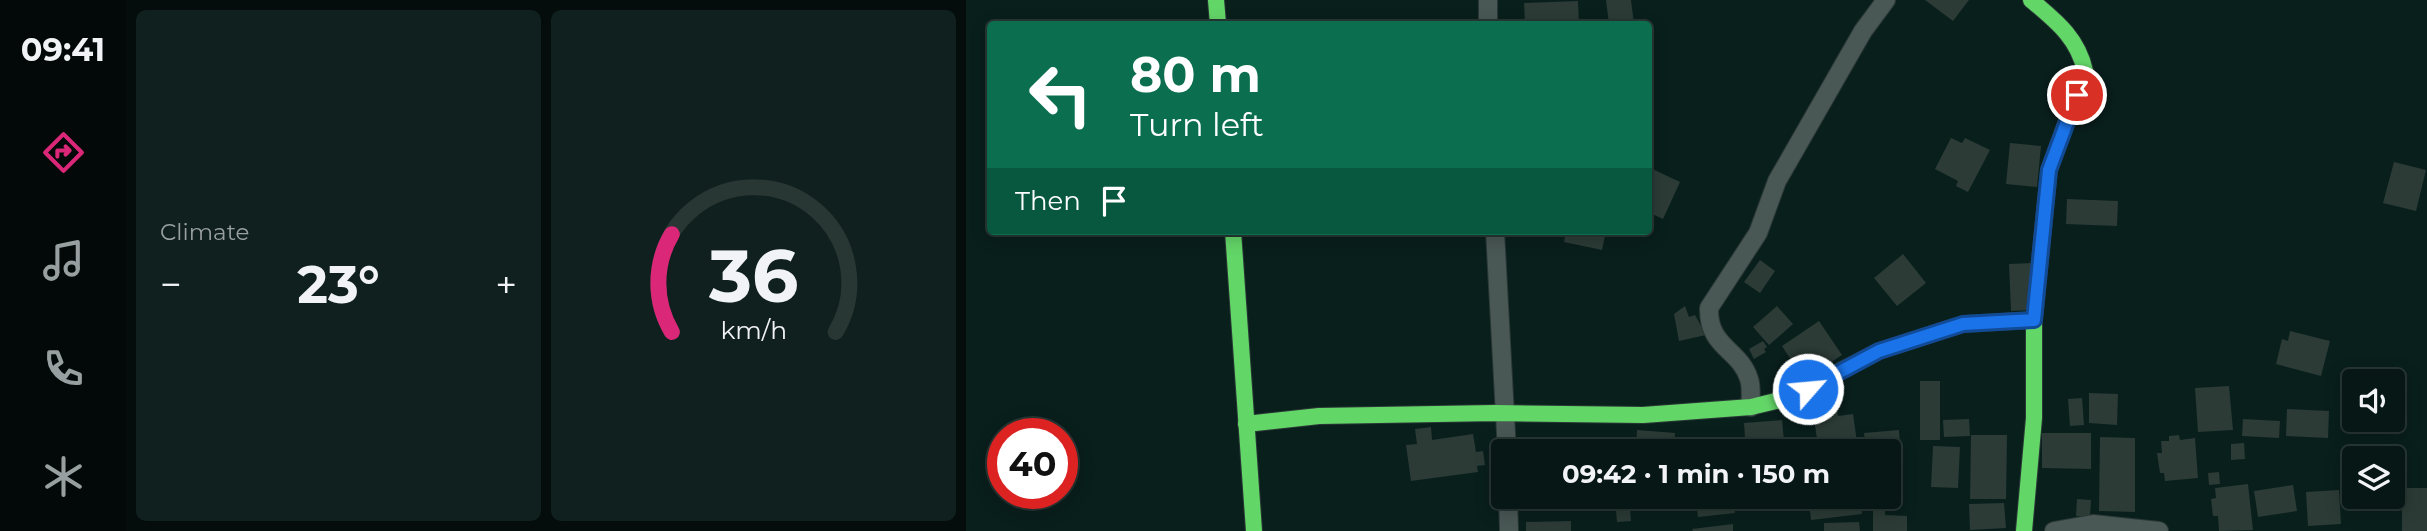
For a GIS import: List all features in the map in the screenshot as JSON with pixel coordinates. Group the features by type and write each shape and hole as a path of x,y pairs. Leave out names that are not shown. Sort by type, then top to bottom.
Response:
{"street":[{"path":"1216,0 1218,21"},
{"path":"1488,0 1488,21"},
{"path":"1751,407 1749,379 1741,365 1717,340 1709,322 1709,308 1758,233 1777,181 1863,31 1886,0"},
{"path":"2024,531 2034,418 2034,320 2049,170 2085,71 2083,55 2069,31 2031,0"},
{"path":"1233,235 1254,531"},
{"path":"1495,235 1507,439"},
{"path":"1247,424 1319,416 1506,413 1643,415 1751,407 1788,398 1879,351 1963,324 2034,320"},
{"path":"1508,509 1509,531"},
{"path":"2053,531 2093,524 2159,531"}],"building":[{"path":"1606,0 1631,0 1634,21 1609,21"},
{"path":"1925,0 1969,0 1953,21"},
{"path":"1578,1 1579,21 1525,21 1524,3"},
{"path":"1951,138 1962,143 1965,138 1990,150 1968,192 1956,186 1958,181 1935,169"},
{"path":"2010,143 2041,146 2037,187 2006,184"},
{"path":"2394,162 2426,170 2416,211 2383,203"},
{"path":"1652,169 1680,182 1663,219 1652,214"},
{"path":"2067,199 2118,201 2117,226 2066,224"},
{"path":"1565,235 1605,235 1602,250 1564,242"},
{"path":"1903,254 1926,283 1897,306 1874,278"},
{"path":"1760,260 1775,271 1760,293 1744,282"},
{"path":"2032,263 2034,310 2011,311 2009,264"},
{"path":"1685,306 1689,317 1695,315 1706,335 1679,341 1674,314"},
{"path":"1777,306 1793,324 1769,345 1753,327"},
{"path":"1819,321 1842,355 1804,380 1782,346"},
{"path":"2290,331 2330,341 2321,376 2276,364 2282,339 2288,341"},
{"path":"1763,341 1767,347 1764,349 1766,352 1754,359 1749,349"},
{"path":"1920,381 1940,381 1940,440 1920,440"},
{"path":"2229,386 2233,430 2198,432 2195,388"},
{"path":"2089,393 2118,394 2117,425 2089,423"},
{"path":"2082,398 2084,425 2070,426 2068,399"},
{"path":"1837,409 1838,416 1853,414 1857,439 1817,439 1814,419 1822,418 1821,411"},
{"path":"2287,409 2329,411 2328,438 2286,436"},
{"path":"1969,419 1970,436 1944,437 1943,420"},
{"path":"2243,419 2280,421 2279,438 2242,436"},
{"path":"1782,420 1784,439 1745,439 1744,423"},
{"path":"1431,427 1432,440 1473,434 1476,452 1483,451 1485,465 1477,466 1478,472 1411,481 1406,445 1417,444 1415,429"},
{"path":"1637,430 1675,433 1675,439 1637,439"},
{"path":"1899,430 1900,439 1865,439 1864,433"},
{"path":"2042,433 2091,433 2091,469 2042,468"},
{"path":"1971,435 2007,435 2006,499 1970,499"},
{"path":"2179,435 2180,440 2195,438 2198,478 2165,481 2164,473 2160,473 2157,453 2162,453 2161,441 2169,441 2169,436"},
{"path":"2100,437 2135,438 2135,512 2099,511"},
{"path":"2244,443 2245,459 2231,460 2231,444"},
{"path":"1933,446 1960,447 1958,488 1931,487"},
{"path":"2219,472 2220,484 2209,485 2208,473"},
{"path":"2248,484 2253,530 2219,531 2218,516 2213,516 2211,499 2216,498 2215,488"},
{"path":"2293,485 2297,511 2258,517 2254,491"},
{"path":"2405,488 2427,488 2427,531 2402,531"},
{"path":"2339,490 2341,524 2308,526 2306,492"},
{"path":"2077,499 2091,500 2090,516 2076,516"},
{"path":"2004,503 2006,528 1970,530 1969,504"},
{"path":"1630,509 1631,521 1617,522 1616,510"},
{"path":"1697,509 1734,509 1735,513 1698,517"},
{"path":"1810,509 1861,509 1862,514 1811,520"},
{"path":"1873,509 1885,509 1885,515 1907,516 1907,531 1873,531"},
{"path":"1571,521 1571,531 1526,531 1526,522"},
{"path":"1859,522 1860,531 1824,531 1824,523"},
{"path":"1733,524 1733,531 1692,529"}],"traffic: fast":[{"path":"1216,0 1218,21"},
{"path":"2024,531 2034,418 2034,320 2049,170 2085,71 2082,59 2071,40 2057,23 2031,0"},
{"path":"1233,235 1254,531"},
{"path":"1246,424 1319,416 1495,413 1643,415 1751,407 1788,398 1879,351 1963,324 2034,320"}],"route":[{"path":"1808,389 1879,351 1963,324 2034,320 2049,170 2077,95"}]}
